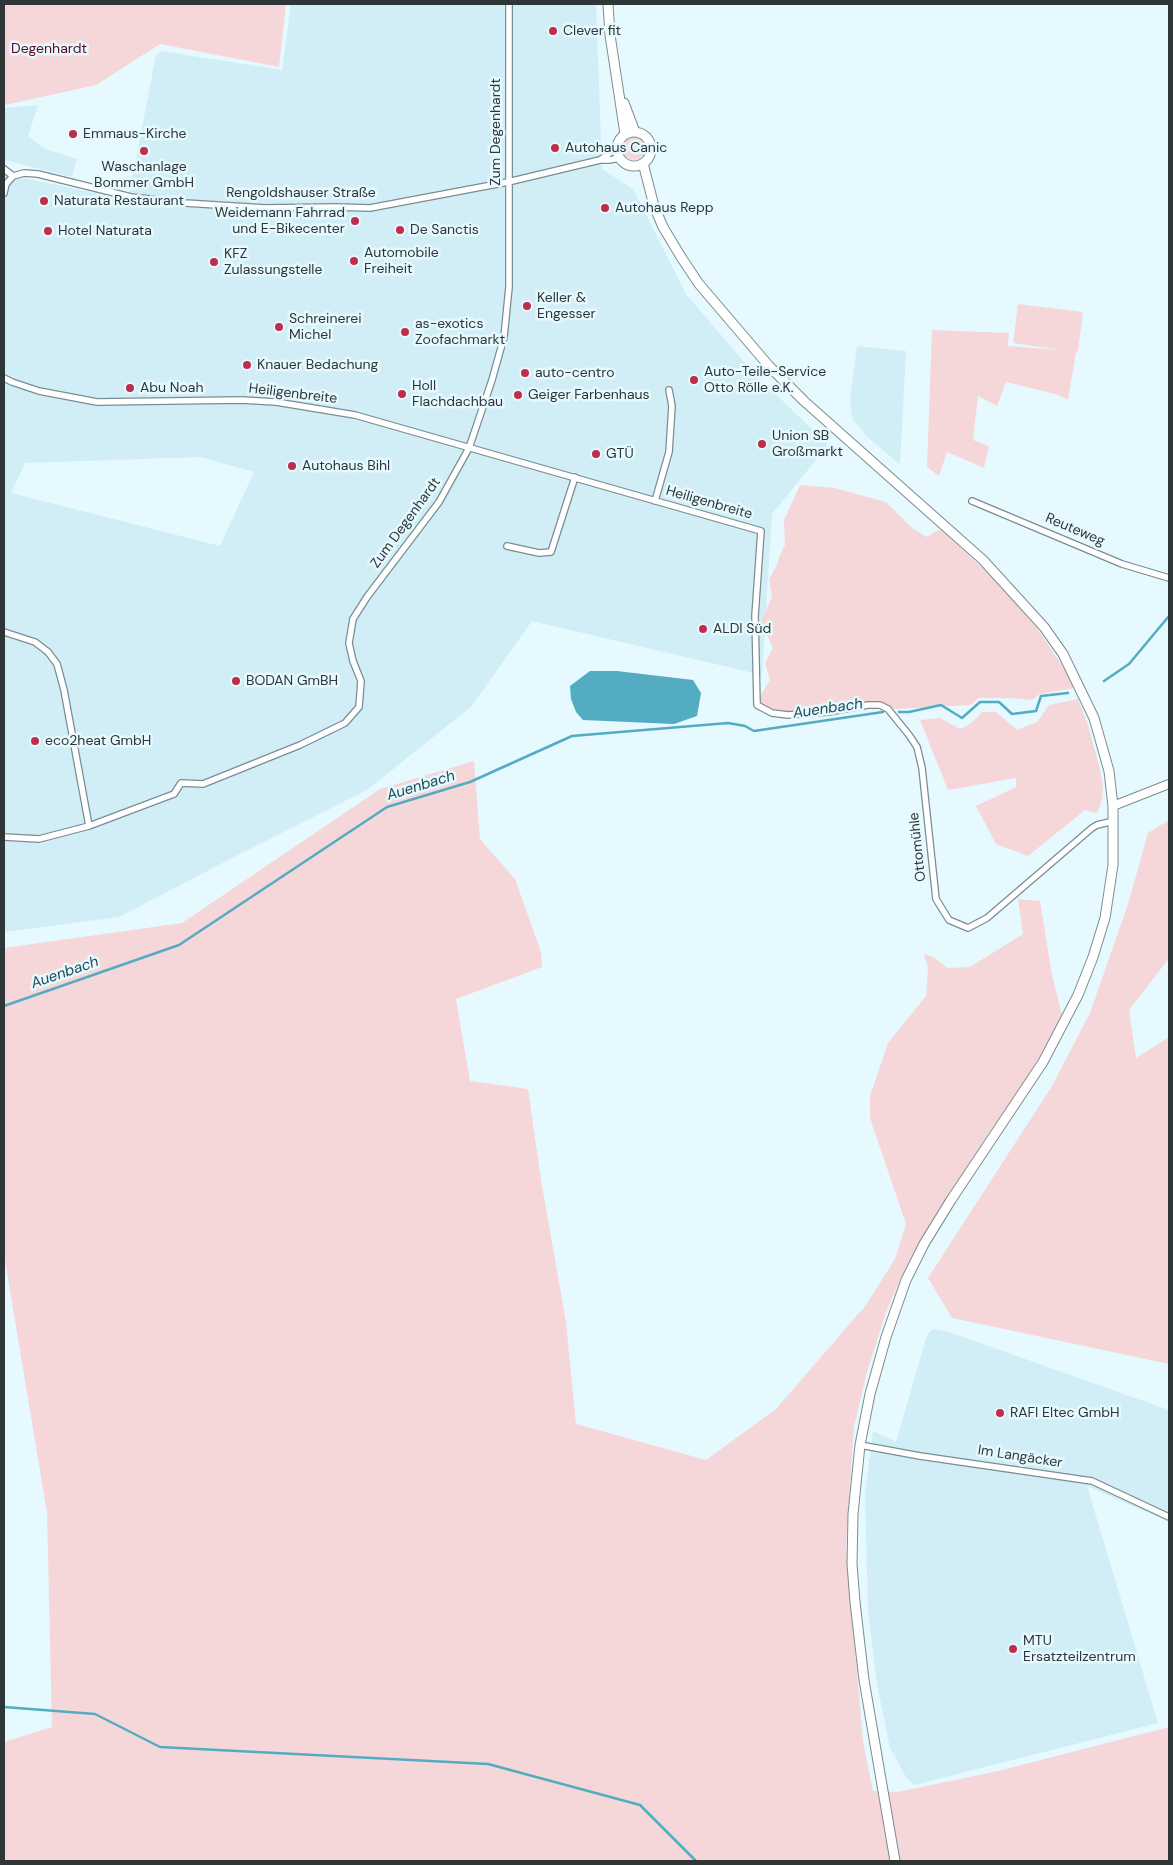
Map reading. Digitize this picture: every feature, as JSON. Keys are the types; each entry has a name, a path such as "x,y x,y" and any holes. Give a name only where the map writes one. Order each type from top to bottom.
{"main road":[{"path":"608,4 610,35 625,134"},
{"path":"618,89 635,132"},
{"path":"635,132 645,136 651,144 650,155 640,164 626,163 620,158 617,148 625,134 635,132"},
{"path":"640,164 663,227 699,284 769,366 804,401 983,560 1044,626 1063,654 1094,718 1109,771 1114,822 1113,865 1105,918 1093,957 1078,995 1043,1062 951,1200 924,1244 906,1280 886,1338 873,1385 860,1446 853,1514 852,1564 855,1602 864,1680 895,1861"}],"street":[{"name":"Zum Degenhardt","path":"90,826 174,794 181,783 203,784 266,759 345,723 359,707 361,681 349,643 352,619 439,502 469,448 504,337 509,287 509,4"},
{"name":"Rengoldshauser Straße","path":"600,160 617,148"},
{"name":"Rengoldshauser Straße","path":"13,176 24,173 38,174 131,197 176,202 275,208 370,208 508,182 600,160 620,158"},
{"path":"4,169 13,176 6,184 4,193"},
{"name":"Heiligenbreite","path":"4,378 39,392 97,402 240,400 276,402 318,408 356,416 761,530 755,616 757,705"},
{"name":"Heiligenbreite","path":"655,501 669,452 672,406 669,390"},
{"path":"507,546 539,553 551,552 575,477"},
{"name":"Reuteweg","path":"972,501 1122,564 1169,578"},
{"path":"4,632 42,646 57,664 64,690 90,826 39,839 4,837"},
{"name":"Ottomühle","path":"757,705 772,713 788,715 828,712 868,705 880,705 888,709 909,734 917,747 922,768 936,899 950,920 968,928 987,918 1092,828 1097,825 1114,822"},
{"path":"1113,806 1169,784"},
{"name":"Im Langäcker","path":"860,1446 1092,1481 1169,1517"}],"shaded area":[{"path":"291,4 596,4 602,169 633,189 686,294 752,371 828,445 772,514 762,675 532,621 471,707 367,790 119,917 4,932 4,174 128,200 156,55 161,51 282,70","holes":["201,457 254,472 220,546 11,493 25,463"]},
{"path":"38,105 28,136 45,149 77,159 72,177 4,160 4,108"},
{"path":"857,346 906,351 900,465 865,435 853,420 850,401"},
{"path":"933,1329 949,1332 1169,1410 1169,1522 1087,1486 1158,1723 914,1785 906,1777 890,1748 877,1684 868,1611 865,1494 873,1431 896,1442 927,1335"}],"green space":[{"name":"Degenhardt","path":"4,4 286,4 279,67 160,44 96,85 5,105"},
{"path":"634,136 643,139 646,148 643,157 634,160 625,157 622,148 625,139"},
{"path":"1018,304 1083,312 1078,351 1076,352 1068,400 1059,395 1006,382 997,406 978,396 973,440 989,446 984,468 947,452 939,476 927,467 932,330 1009,333 1008,346 1061,350 1013,343"},
{"path":"800,485 834,488 886,502 912,528 927,537 940,529 993,578 1037,628 1069,676 1074,688 1040,694 1032,700 979,698 970,705 895,709 880,701 827,710 788,712 774,711 761,703 761,695 770,680 765,663 773,648 761,622 772,596 769,579 785,545 784,520"},
{"path":"1078,699 1088,725 1103,787 1102,800 1097,813 1085,810 1028,856 996,844 976,806 1016,787 1016,778 948,790 920,720 940,718 960,729 970,724 982,712 996,712 1017,730 1037,722 1049,705"},
{"path":"474,761 480,839 515,879 541,952 542,967 456,999 470,1081 528,1089 541,1180 566,1322 576,1424 706,1460 776,1409 866,1305 895,1259 906,1224 870,1118 870,1096 888,1043 926,996 928,968 924,954 934,957 947,968 970,967 1023,934 1018,899 1040,901 1052,975 1063,1019 1017,1093 942,1205 906,1267 886,1312 867,1372 854,1427 846,1545 863,1741 873,1791 897,1792 998,1771 1169,1727 1169,1861 4,1861 4,1742 52,1727 47,1512 4,1254 4,948 182,923 380,789"},
{"path":"1169,820 1169,960 1129,1010 1136,1058 1169,1037 1169,1364 952,1318 928,1278 1052,1086 1090,1013 1128,904 1148,833"}],"water":[{"path":"590,671 617,671 693,680 701,693 697,716 674,724 583,720 576,712 571,699 570,686"}],"waterway":[{"name":"Auenbach","path":"1104,681 1129,664 1169,616"},
{"name":"Auenbach","path":"899,712 909,712 941,705 962,718 980,702 999,702 1012,714 1036,711 1041,696 1068,693"},
{"name":"Auenbach","path":"4,1006 179,945 387,807 470,782 572,736 728,723 745,726 754,731 883,712"},
{"path":"4,1707 95,1714 160,1747 488,1764 640,1805 696,1861"}],"place":[{"name":"Clever fit","path":"553,31"},
{"name":"Emmaus-Kirche","path":"73,134"},
{"name":"Autohaus Canic","path":"555,148"},
{"name":"Waschanlage Bommer GmbH","path":"144,151"},
{"name":"Naturata Restaurant","path":"44,201"},
{"name":"Autohaus Repp","path":"605,208"},
{"name":"Weidemann Fahrrad und E-Bikecenter","path":"355,221"},
{"name":"De Sanctis","path":"400,230"},
{"name":"Hotel Naturata","path":"48,231"},
{"name":"Automobile Freiheit","path":"354,261"},
{"name":"KFZ Zulassungstelle","path":"214,262"},
{"name":"Keller & Engesser","path":"527,306"},
{"name":"Schreinerei Michel","path":"279,327"},
{"name":"as-exotics Zoofachmarkt","path":"405,332"},
{"name":"Knauer Bedachung","path":"247,365"},
{"name":"auto-centro","path":"525,373"},
{"name":"Auto-Teile-Service Otto Rölle e.K.","path":"694,380"},
{"name":"Abu Noah","path":"130,388"},
{"name":"Holl Flachdachbau","path":"402,394"},
{"name":"Geiger Farbenhaus","path":"518,395"},
{"name":"Union SB Großmarkt","path":"762,444"},
{"name":"GTÜ","path":"596,454"},
{"name":"Autohaus Bihl","path":"292,466"},
{"name":"ALDI Süd","path":"703,629"},
{"name":"BODAN GmBH","path":"236,681"},
{"name":"eco2heat GmbH","path":"35,741"},
{"name":"RAFI Eltec GmbH","path":"1000,1413"},
{"name":"MTU Ersatzteilzentrum","path":"1013,1649"}]}
